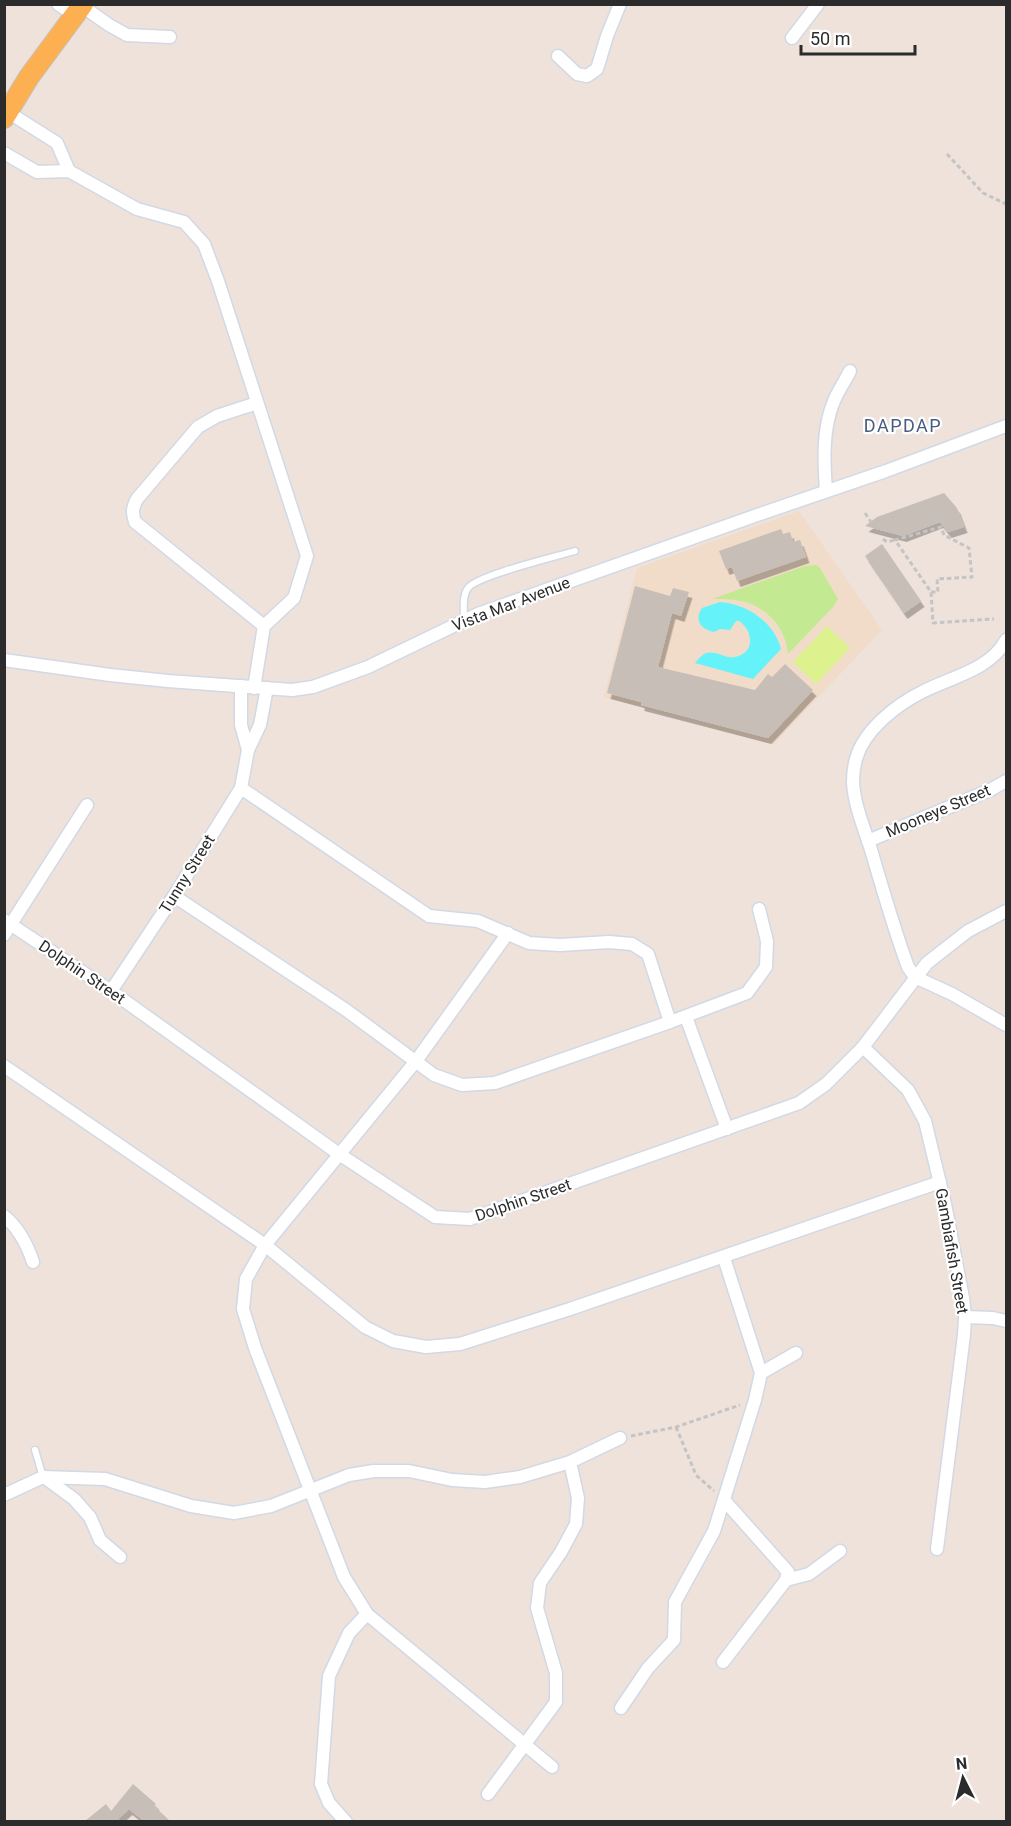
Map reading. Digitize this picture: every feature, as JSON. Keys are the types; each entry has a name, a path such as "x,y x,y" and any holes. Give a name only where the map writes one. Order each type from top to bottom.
{"main road":[{"path":"6,115 75,7"}],"street":[{"path":"558,56 577,74 587,76 597,69 620,4"},
{"path":"792,38 818,4"},
{"path":"75,7 127,34 170,38"},
{"path":"6,115 57,143 69,171"},
{"path":"4,153 37,172 69,171 137,209 184,222 204,244 218,281 306,556 294,598 264,626 135,522 132,515 136,500 198,426 217,416 257,403"},
{"path":"826,491 824,466 827,425 834,401 850,371"},
{"name":"Vista Mar Avenue","path":"4,660 110,675 261,688 303,689 387,659 464,621 1006,426"},
{"name":"Tunny Street","path":"111,991 174,896 241,788 248,750 260,725 264,626"},
{"path":"1006,640 1001,650 981,665 921,692 890,713 867,738 856,758 853,781 868,841 908,966 915,977 952,994 1006,1025"},
{"name":"Tunny Street","path":"241,686 241,726 248,750"},
{"name":"Mooneye Street","path":"868,841 990,790 1006,781"},
{"path":"241,788 429,916 478,921 529,943 632,944 648,954 670,1022"},
{"path":"7,927 87,805"},
{"path":"174,896 346,1010 434,1075 462,1085 495,1083 686,1017 747,993 766,967 767,941 759,909"},
{"name":"Dolphin Street","path":"7,927 111,991 339,1154 435,1217 470,1219 784,1109 806,1098 839,1073 863,1047 927,963 968,931 1006,911"},
{"path":"508,933 416,1061 265,1245 246,1279 243,1309 255,1348 344,1578 367,1614 552,1767"},
{"path":"686,1017 727,1129"},
{"name":"Gambiafish Street","path":"863,1047 908,1090 925,1121 940,1182 965,1317 937,1549"},
{"path":"4,1066 265,1245 365,1327 393,1341 426,1347 460,1344 724,1258 940,1182"},
{"path":"4,1216 11,1221 27,1245 33,1262"},
{"path":"621,1708 634,1686 674,1640 675,1602 714,1531 755,1400 761,1373 724,1258"},
{"path":"965,1317 1006,1321"},
{"path":"761,1373 796,1353"},
{"path":"4,1495 44,1477 105,1479 191,1506 234,1513 271,1506 349,1475 374,1471 409,1471 452,1480 485,1482 520,1477 570,1462 620,1438"},
{"path":"488,1794 556,1702 556,1673 537,1608 540,1583 576,1524 578,1498 570,1462"},
{"path":"44,1477 74,1499 90,1517 100,1540 120,1557"},
{"path":"723,1662 786,1580 789,1572 724,1500"},
{"path":"786,1580 809,1574 840,1551"},
{"path":"345,1821 329,1803 321,1784 329,1676 349,1633 367,1614"}],"lane":[{"path":"464,621 465,594 471,584 495,574 575,551"},
{"path":"35,1450 44,1477"}],"path":[{"path":"947,154 983,193 1006,204"},
{"path":"865,513 871,522"},
{"path":"883,539 887,542 941,526 945,535 969,548 972,576 937,579 938,592 931,592"},
{"path":"895,540 931,592 933,623 994,619"},
{"path":"620,1438 676,1427 755,1400"},
{"path":"676,1427 696,1475 724,1500"}],"shaded area":[{"path":"799,511 882,630 773,745 604,697 637,568"}],"green space":[{"path":"816,565 838,599 788,654 779,627 766,613 741,601 712,599 805,566"},
{"path":"827,626 850,648 816,684 793,662"}],"water":[{"path":"720,602 740,606 758,616 777,639 781,649 753,679 695,663 706,653 728,657 742,655 749,646 747,630 739,621 736,621 730,630 720,629 714,632 705,629 700,623 699,616 702,608"}],"building":[{"path":"944,493 957,508 964,527 948,532 940,522 903,536 865,526 877,517"},
{"path":"781,529 783,534 790,532 793,542 800,540 806,557 737,581 732,567 726,569 719,551"},
{"path":"882,544 921,601 904,613 865,556"},
{"path":"635,586 670,596 673,588 689,592 681,616 672,613 658,667 755,690 768,674 772,677 785,664 813,690 768,738 641,705 641,702 607,693"},
{"path":"133,1784 156,1804 154,1806 170,1821 144,1821 129,1809 118,1819 121,1821 85,1821 106,1804 111,1811"}],"district":[{"name":"DAPDAP","path":"903,425"}]}
